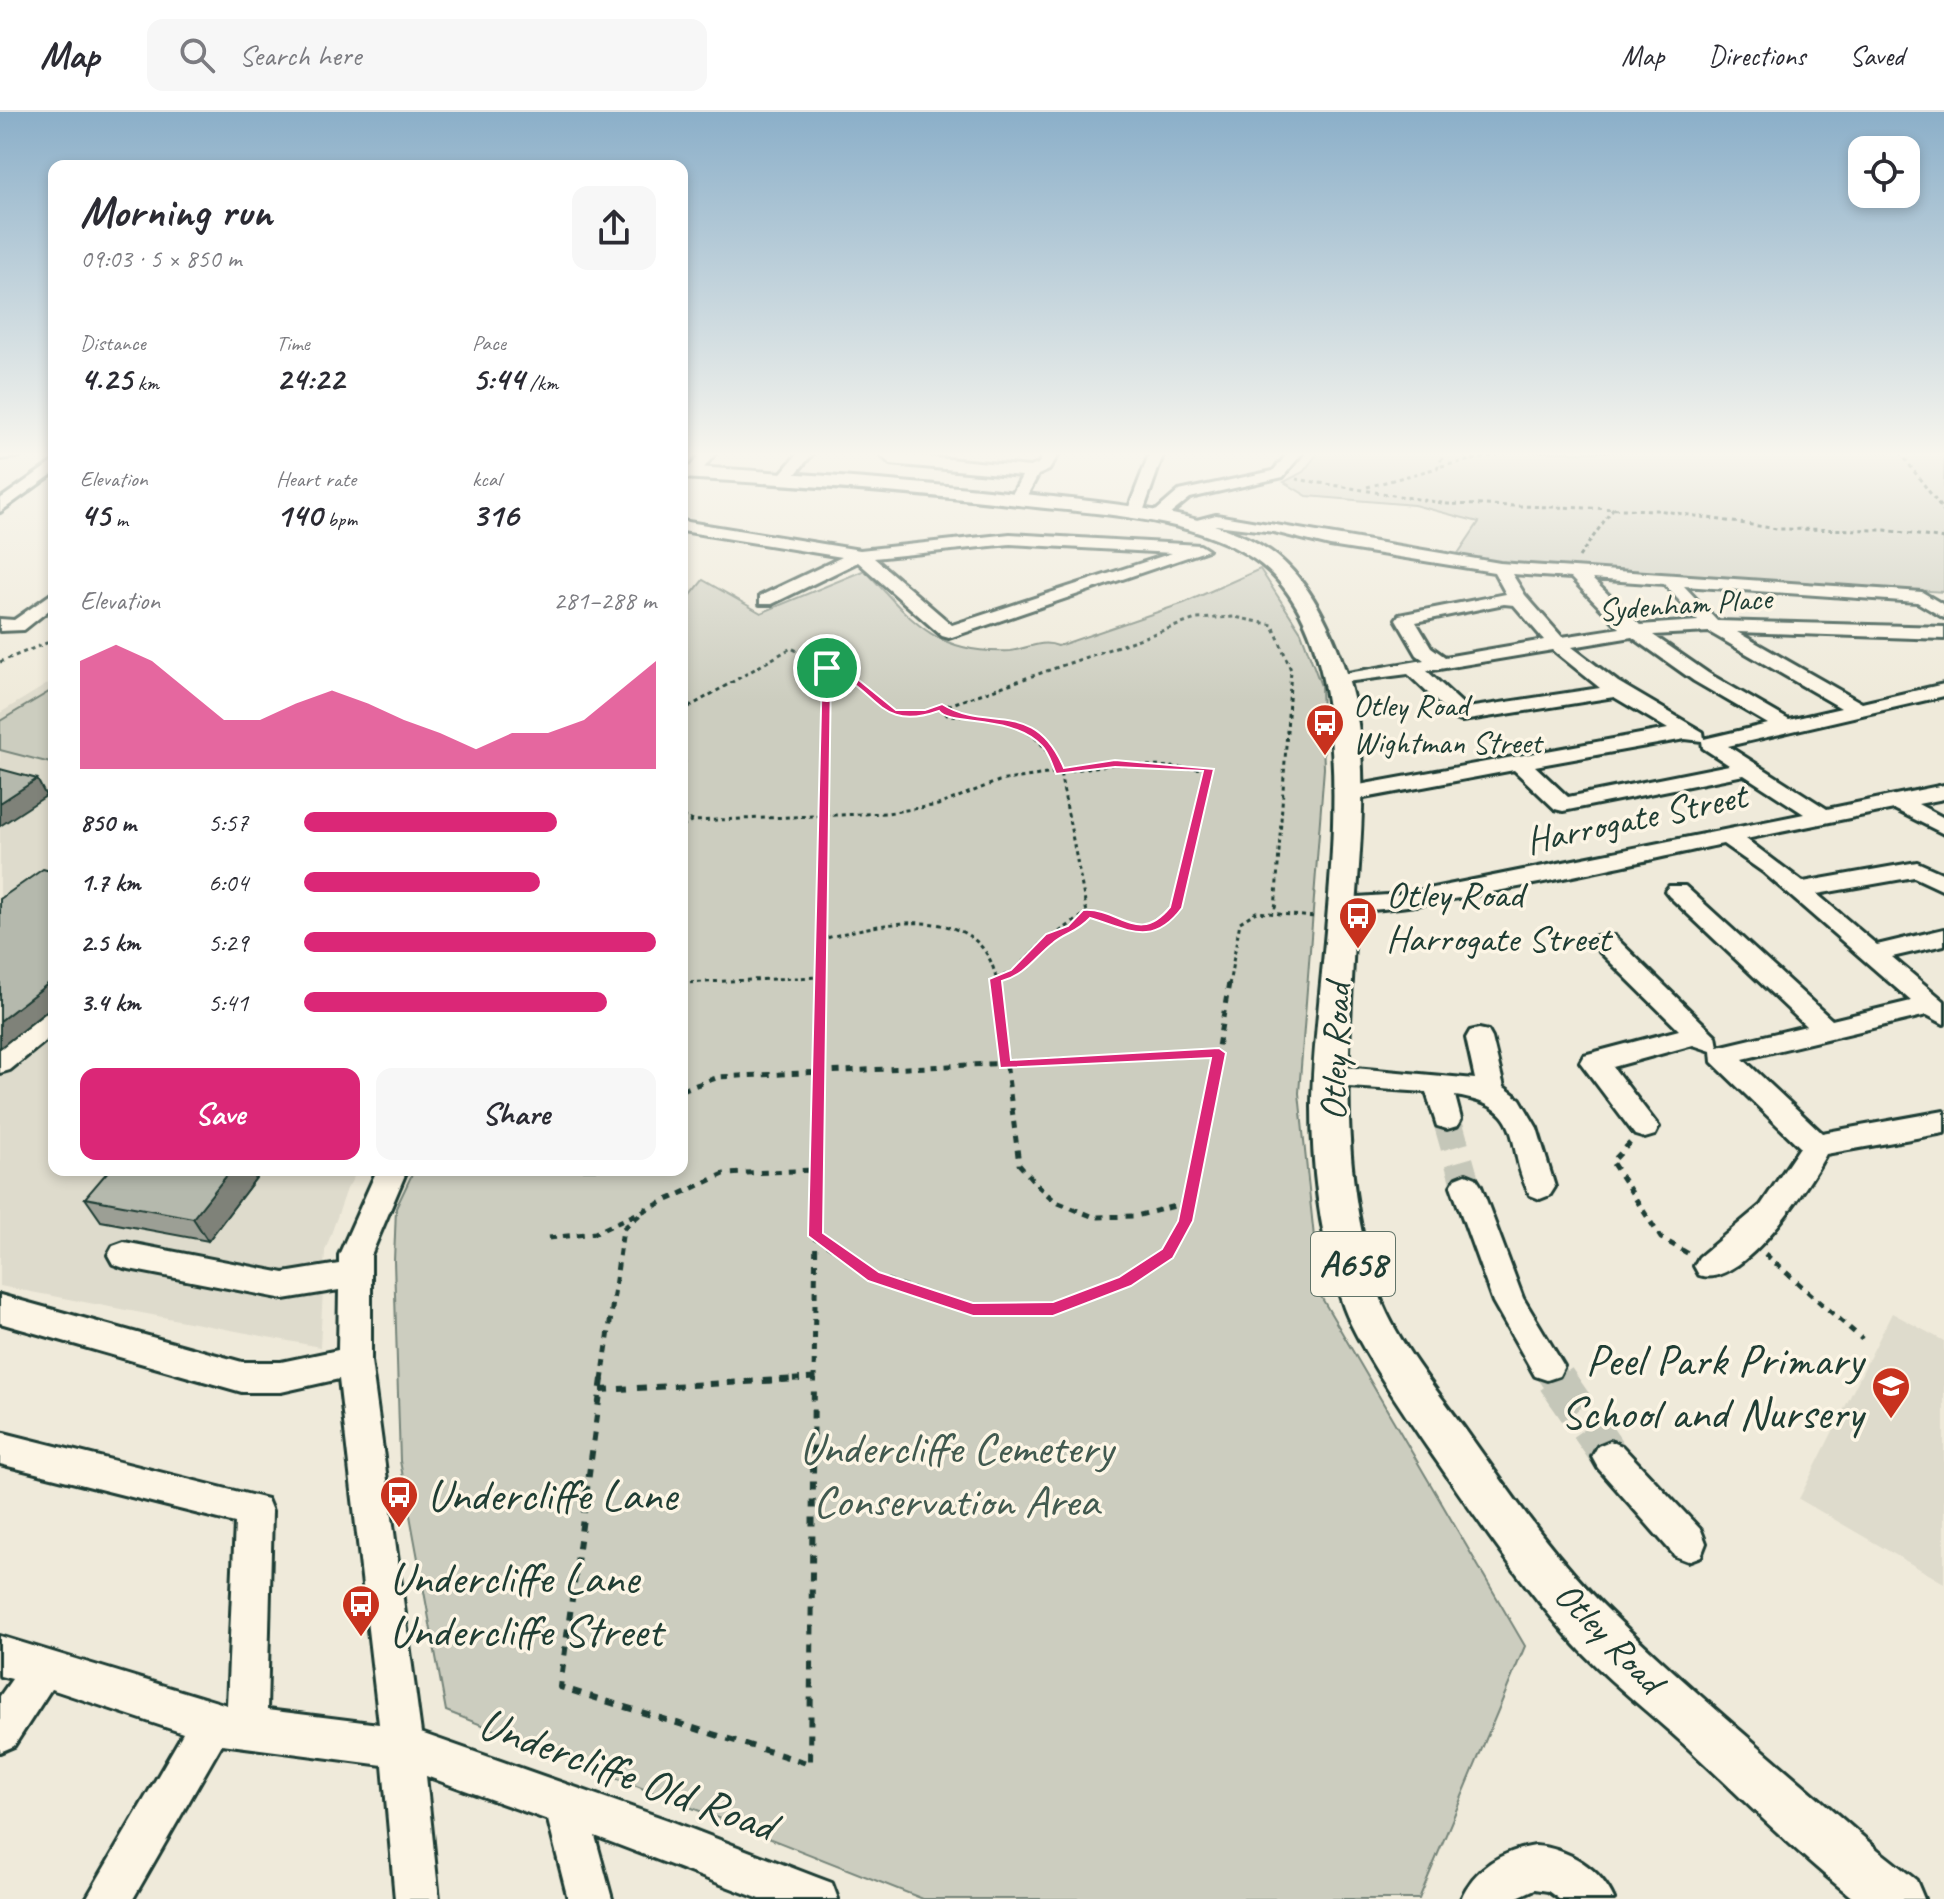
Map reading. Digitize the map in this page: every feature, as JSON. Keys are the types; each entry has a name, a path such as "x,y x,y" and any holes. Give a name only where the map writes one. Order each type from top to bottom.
{"main road":[{"name":"Otley Road","path":"1204,535 1262,555 1285,576 1308,610 1337,680 1345,726 1348,794 1329,1105 1334,1193 1364,1308 1422,1404 1513,1533 1588,1624 1847,1859 1897,1899"}],"street":[{"path":"740,535 860,555 949,632 1165,535"},
{"path":"766,600 860,555 911,547 1066,535"},
{"path":"1308,535 1500,568 1922,597 1944,613"},
{"path":"1500,568 1517,600 1558,646 1616,691 1710,744 1824,817"},
{"path":"1577,574 1601,603 1683,667 1786,726"},
{"path":"1670,581 1712,626 1858,709"},
{"path":"1443,664 1424,651 1405,619 1504,599 1517,600"},
{"path":"0,625 18,626 48,602"},
{"name":"Sydenham Place","path":"1337,680 1415,670 1634,631 1712,626 1944,633"},
{"path":"1415,670 1462,715 1616,691"},
{"path":"1710,744 1944,690"},
{"path":"1348,794 1688,732"},
{"path":"1520,764 1563,804 1749,768"},
{"name":"Harrogate Street","path":"1341,913 1944,792"},
{"path":"1898,802 1944,827"},
{"path":"1727,836 1798,890 1938,1010"},
{"path":"1798,890 1917,869 1944,884"},
{"path":"1677,891 1827,1030"},
{"path":"1872,954 1944,937"},
{"path":"1605,942 1697,1035 1816,1145"},
{"path":"1722,1055 1827,1030 1938,1010"},
{"path":"0,1063 48,1025"},
{"path":"1645,1127 1594,1062 1697,1035"},
{"path":"1479,1038 1491,1090 1514,1112 1529,1142 1540,1187"},
{"path":"1333,1076 1491,1090"},
{"path":"1438,1086 1447,1119"},
{"path":"1816,1145 1944,1122"},
{"path":"1710,1266 1749,1239 1794,1189 1816,1145"},
{"path":"389,1176 355,1255 354,1361 402,1747 417,1899"},
{"path":"1466,1186 1486,1250 1508,1301 1547,1366"},
{"path":"124,1255 284,1286 354,1275"},
{"path":"0,1309 242,1377 281,1377 354,1361"},
{"path":"0,1448 254,1511 229,1725 108,1899"},
{"path":"1610,1457 1688,1543"},
{"name":"Undercliffe Old Road","path":"0,1656 229,1725 402,1747 816,1899"},
{"path":"0,1732 43,1667"},
{"path":"566,1806 590,1899"},
{"path":"1483,1899 1495,1883 1525,1867 1557,1871 1592,1899"}],"path":[{"path":"1577,574 1580,552 1593,535"},
{"path":"1920,535 1944,539"},
{"path":"688,708 791,648 827,668 846,674 893,713 926,713 1196,619 1223,614 1273,625 1291,670 1275,911"},
{"path":"0,662 48,642"},
{"path":"647,1208 623,1229 560,1687 810,1764 817,1075 827,668"},
{"path":"942,707 947,715 1004,720 1030,729 1050,747 1060,772 1087,913"},
{"path":"688,824 938,805 999,781 1115,764 1209,769 1176,908 1164,923 1145,931 1087,913"},
{"path":"688,819 693,821"},
{"path":"815,1236 874,1276 973,1310 1053,1309 1125,1282 1167,1254 1186,1221 1219,1053 1240,922 1256,912 1341,913"},
{"path":"996,979 1016,973 1044,943 1073,929 1087,913"},
{"path":"820,940 899,920 930,922 978,941 994,964 1019,1164 1038,1189 1067,1209 1094,1218 1123,1220 1186,1203 1193,1192"},
{"path":"688,983 819,977"},
{"path":"688,1088 719,1077 817,1075 1219,1053"},
{"path":"1645,1127 1612,1162 1661,1238 1710,1266"},
{"path":"549,1238 595,1233 724,1174 816,1170"},
{"path":"1749,1239 1862,1339"},
{"path":"600,1390 814,1378"}],"shaded area":[{"path":"48,684 48,1176 355,1176 325,1251 320,1347 0,1286 0,713"},
{"name":"Peel Park Primary School and Nursery","path":"1892,1313 1944,1341 1944,1583 1799,1499"}],"green space":[{"path":"1470,535 1944,535 1944,592 1516,564 1457,555"},
{"name":"Undercliffe Cemetery Conservation Area","path":"1260,569 1301,632 1321,686 1324,768 1299,1093 1320,1295 1525,1646 1419,1899 923,1899 446,1711 400,1461 394,1261 396,1208 411,1176 688,1176 688,599 703,580 761,613 865,570 896,604 926,630 962,647 984,651 1010,651 1040,644 1058,646 1184,603"},
{"path":"48,693 48,762 0,750 0,721"}],"building":[{"path":"0,769 37,779 0,803"},
{"path":"43,869 48,870 48,984 0,1021 0,899"},
{"path":"104,1176 226,1176 193,1218 85,1198"}],"tunnel":[{"path":"1447,1119 1466,1186"},
{"path":"1547,1366 1557,1381"},
{"path":"1556,1379 1610,1457"}],"place":[{"name":"Otley Road Wightman Street","path":"1325,757"},
{"name":"Otley Road Harrogate Street","path":"1358,950"},
{"name":"Peel Park Primary School and Nursery","path":"1891,1420"},
{"name":"Undercliffe Lane","path":"399,1529"},
{"name":"Undercliffe Lane Undercliffe Street","path":"361,1638"}],"route":[{"path":"827,668 846,674 893,713 926,713 942,707 947,715 1004,720 1030,729 1050,747 1060,772 1115,764 1209,769 1176,908 1164,923 1145,931 1087,913 1073,929 1051,937 1016,973 996,979 1005,1065 1219,1053 1208,1122 1186,1221 1167,1254 1125,1282 1053,1309 973,1310 874,1276 815,1236 827,668"}]}
